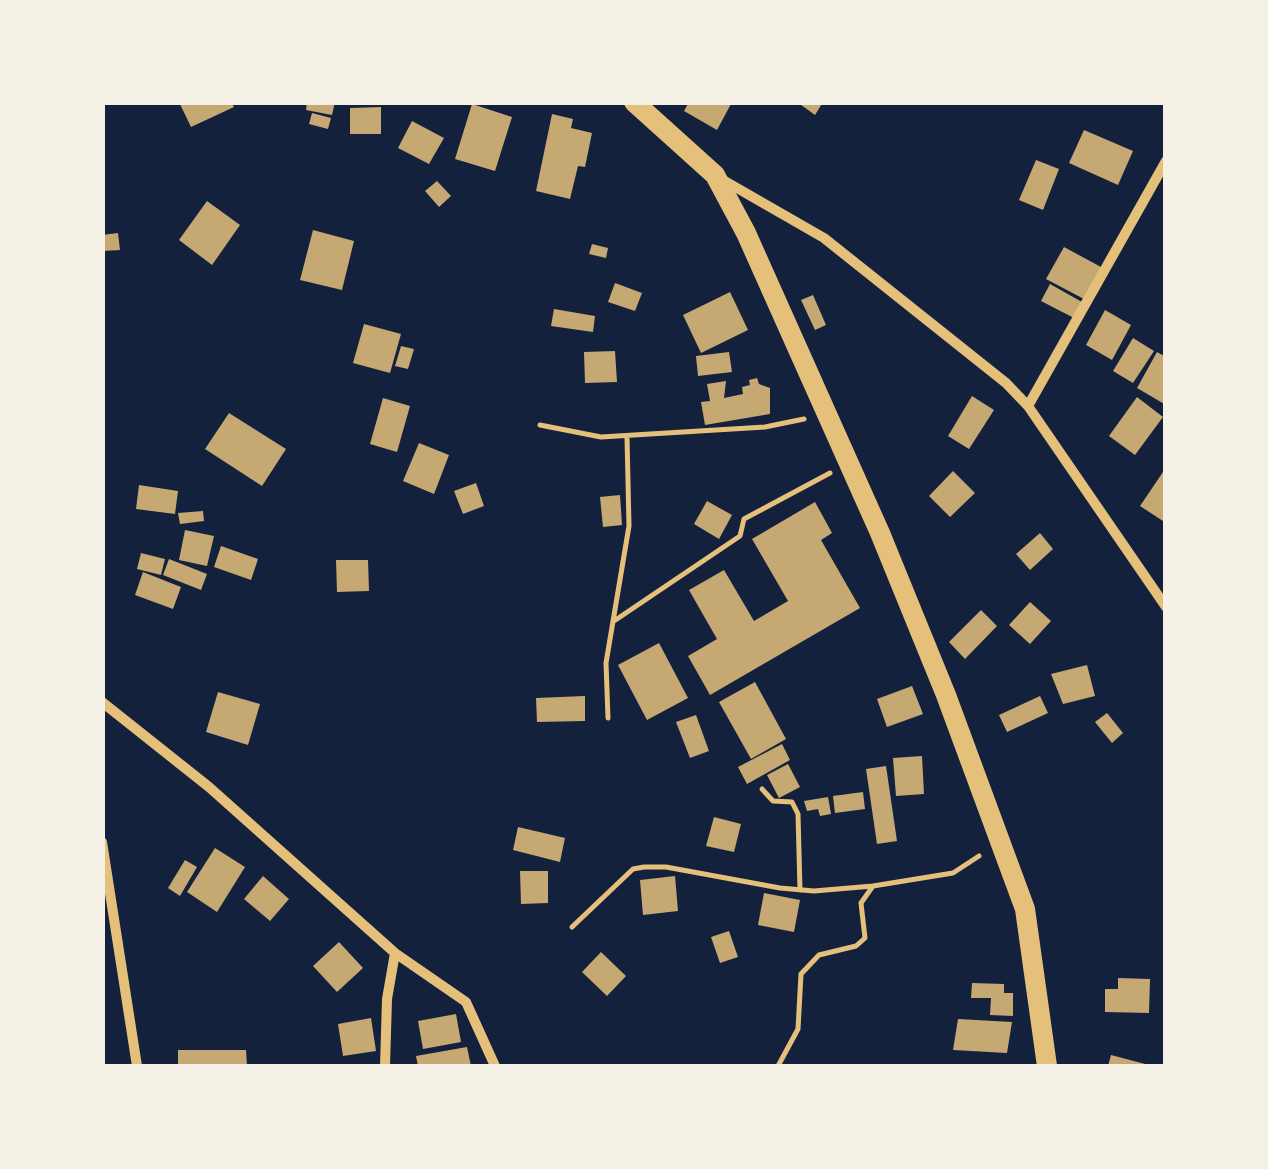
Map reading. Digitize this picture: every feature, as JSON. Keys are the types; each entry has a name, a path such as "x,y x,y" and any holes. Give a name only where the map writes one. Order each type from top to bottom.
{"main road":[{"path":"634,102 716,175 849,463 946,695 1025,909 1047,1066"}],"street":[{"path":"1028,406 1166,162"},
{"path":"716,175 824,238 1006,382 1028,406 1166,606"},
{"path":"102,702 209,787 395,952 466,1002 495,1066"},
{"path":"102,842 137,1066"},
{"path":"385,1066 387,999 395,952"}],"path":[{"path":"540,426 601,438 627,437 765,427 827,414"},
{"path":"608,718 606,664 628,526 627,437"},
{"path":"614,620 740,536 744,518 849,463"},
{"path":"762,789 773,801 792,802 798,814 800,890"},
{"path":"572,927 633,869 666,867 800,890 873,886 953,873 1000,843"},
{"path":"778,1066 798,1030 801,974 819,955 856,946 864,938 861,903 873,886"}],"building":[{"path":"179,102 231,102 234,107 191,127"},
{"path":"307,102 335,102 332,115 306,110"},
{"path":"689,102 732,102 717,130 684,111"},
{"path":"797,102 823,102 815,115"},
{"path":"472,104 512,117 495,171 455,159"},
{"path":"381,107 381,134 350,134 350,108"},
{"path":"312,113 331,118 328,129 309,124"},
{"path":"552,114 573,119 571,128 592,133 585,167 578,166 570,199 536,191"},
{"path":"412,121 444,138 429,164 398,148"},
{"path":"1084,130 1133,151 1118,185 1069,163"},
{"path":"1036,160 1059,169 1043,210 1019,200"},
{"path":"437,181 451,196 439,207 425,191"},
{"path":"207,201 240,225 212,265 179,240"},
{"path":"313,230 354,241 342,290 300,280"},
{"path":"118,233 120,250 102,251 102,235"},
{"path":"592,244 608,248 606,258 589,254"},
{"path":"1064,247 1101,267 1084,299 1046,279"},
{"path":"615,283 642,293 635,311 608,302"},
{"path":"1050,284 1082,302 1074,318 1041,301"},
{"path":"730,292 748,330 701,353 683,315"},
{"path":"813,295 826,325 815,330 801,300"},
{"path":"554,309 595,316 593,332 551,326"},
{"path":"1105,310 1131,325 1112,360 1086,345"},
{"path":"364,324 401,334 390,373 353,363"},
{"path":"1133,338 1154,351 1133,383 1113,371"},
{"path":"401,346 414,349 408,369 395,366"},
{"path":"615,351 617,382 585,383 584,352"},
{"path":"729,352 732,372 698,376 696,356"},
{"path":"1157,352 1166,357 1166,405 1137,388"},
{"path":"757,378 759,384 770,388 770,414 705,425 701,402 710,401 707,384 726,381 724,398 743,394 742,387"},
{"path":"972,396 994,410 969,449 948,436"},
{"path":"1137,397 1163,417 1135,455 1109,436"},
{"path":"383,398 410,406 397,452 370,444"},
{"path":"229,413 286,449 262,486 205,449"},
{"path":"419,443 449,455 434,494 403,481"},
{"path":"953,471 975,493 950,517 929,496"},
{"path":"1166,473 1166,523 1140,506"},
{"path":"476,483 484,506 463,514 454,491"},
{"path":"139,485 178,491 175,514 136,509"},
{"path":"620,495 622,525 603,527 600,497"},
{"path":"707,501 732,515 719,539 694,524"},
{"path":"815,502 832,533 821,540 860,608 710,695 688,656 717,639 689,590 724,570 754,621 788,601 752,539"},
{"path":"203,511 204,521 180,524 178,513"},
{"path":"185,530 214,536 207,566 179,560"},
{"path":"1040,533 1053,549 1030,570 1016,554"},
{"path":"221,546 258,559 251,580 214,567"},
{"path":"141,553 165,559 161,575 137,569"},
{"path":"169,559 207,574 201,590 163,575"},
{"path":"336,560 368,560 369,591 337,592"},
{"path":"143,572 181,587 173,609 135,595"},
{"path":"1030,602 1051,621 1030,644 1009,625"},
{"path":"981,610 997,626 965,659 949,642"},
{"path":"659,643 688,698 647,720 618,665"},
{"path":"1087,665 1095,696 1063,704 1051,674"},
{"path":"755,682 786,739 751,759 719,702"},
{"path":"912,686 923,714 887,727 877,699"},
{"path":"218,692 260,704 248,745 206,732"},
{"path":"585,696 585,721 537,722 536,698"},
{"path":"1040,696 1048,713 1007,732 999,715"},
{"path":"1107,713 1123,733 1112,743 1095,722"},
{"path":"696,715 709,751 690,758 676,722"},
{"path":"782,744 790,760 747,784 738,767"},
{"path":"922,756 924,794 896,796 893,758"},
{"path":"788,764 800,787 779,798 767,775"},
{"path":"886,766 897,841 877,844 866,769"},
{"path":"863,792 865,809 835,813 833,796"},
{"path":"828,797 831,814 820,816 818,809 807,811 804,801"},
{"path":"714,817 741,824 734,852 706,846"},
{"path":"518,827 565,838 560,862 513,850"},
{"path":"215,848 245,867 217,912 187,892"},
{"path":"185,860 197,867 180,896 168,888"},
{"path":"520,871 548,871 548,903 521,904"},
{"path":"263,876 289,899 270,921 244,899"},
{"path":"675,876 678,911 643,915 640,880"},
{"path":"764,893 800,900 794,932 758,925"},
{"path":"729,931 738,957 720,963 711,937"},
{"path":"339,942 363,968 337,992 313,966"},
{"path":"601,952 626,976 607,996 582,972"},
{"path":"1118,978 1150,979 1149,1013 1105,1012 1105,989 1118,989"},
{"path":"972,983 1004,984 1004,993 1013,993 1013,1016 990,1015 991,998 971,998"},
{"path":"456,1014 461,1042 423,1049 418,1021"},
{"path":"371,1018 376,1051 343,1056 338,1024"},
{"path":"958,1019 1012,1022 1007,1053 953,1050"},
{"path":"467,1047 471,1066 418,1066 416,1056"},
{"path":"178,1050 246,1050 247,1066 178,1066"},
{"path":"1111,1055 1149,1065 1149,1066 1108,1066"}]}
